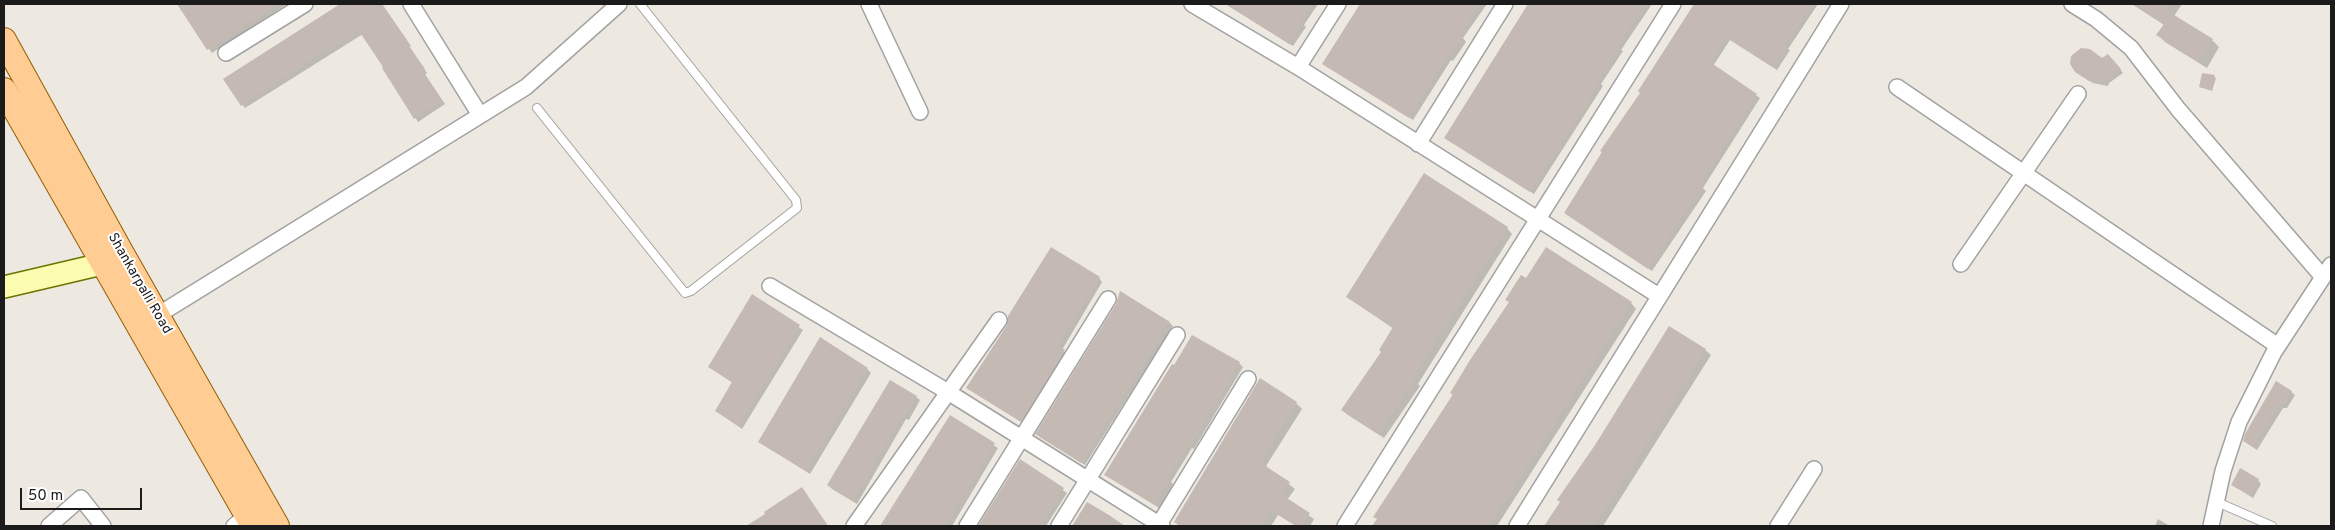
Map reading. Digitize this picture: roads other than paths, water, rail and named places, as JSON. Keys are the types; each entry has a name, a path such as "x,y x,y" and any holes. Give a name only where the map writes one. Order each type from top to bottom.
{"main road":[{"name":"Shankarpalli Road","path":"4,40 277,526"},
{"name":"Shankarpalli Road","path":"4,90 245,522"}],"street":[{"path":"226,53 305,4"},
{"path":"411,4 480,115"},
{"path":"158,315 526,87 619,4"},
{"path":"869,4 920,112"},
{"path":"1192,4 1298,67 1659,296"},
{"path":"1298,67 1338,4"},
{"path":"1418,144 1505,4"},
{"path":"1346,526 1673,4"},
{"path":"1517,526 1840,4"},
{"path":"2072,4 2096,19 2131,48 2178,109 2327,271 2278,346 2239,422 2223,471 2212,526"},
{"path":"1897,87 2278,346"},
{"path":"1961,264 2022,172 2078,94"},
{"path":"4,287 102,264"},
{"path":"770,286 948,392 1160,526 1248,379"},
{"path":"967,526 1108,299"},
{"path":"854,526 999,320"},
{"path":"1059,526 1086,479 1176,335"},
{"path":"1778,526 1814,469"},
{"path":"50,526 81,498 103,526"}],"lane":[{"path":"537,108 685,292 690,291 797,208 796,200 640,4"},
{"path":"2217,502 2272,526"}]}
